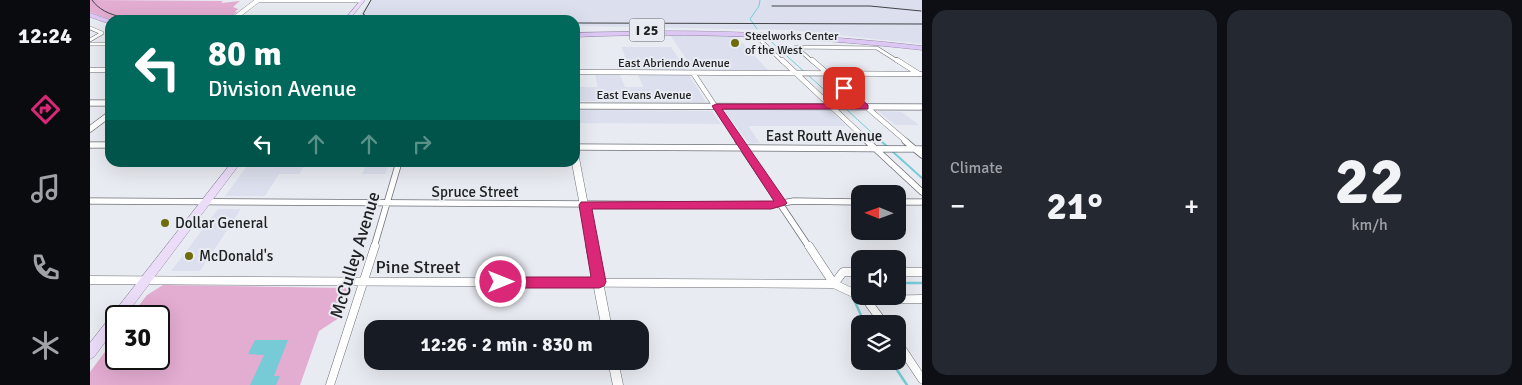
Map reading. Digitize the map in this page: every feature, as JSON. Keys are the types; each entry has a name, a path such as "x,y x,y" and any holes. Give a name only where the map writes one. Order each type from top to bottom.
{"highway":[{"path":"90,15 105,20"},
{"path":"90,21 105,25"},
{"name":"I 25","path":"580,33 620,30 774,32 922,47"},
{"name":"I 25","path":"580,33 769,34 922,47"}],"main road":[{"path":"350,15 362,1"},
{"path":"126,305 232,167"},
{"path":"90,353 105,333"}],"street":[{"path":"239,15 257,1 362,1"},
{"path":"90,28 102,33 90,40"},
{"path":"758,38 922,192"},
{"path":"90,44 105,44"},
{"path":"921,74 878,48 796,47 922,155"},
{"path":"90,70 105,70"},
{"name":"East Abriendo Avenue","path":"580,72 921,74"},
{"path":"693,73 834,284 851,292"},
{"path":"90,103 105,103"},
{"name":"East Evans Avenue","path":"580,106 922,107"},
{"path":"90,129 105,118"},
{"path":"90,145 105,145"},
{"name":"East Routt Avenue","path":"580,147 922,149"},
{"name":"McCulley Avenue","path":"330,385 388,204 398,167"},
{"path":"577,167 605,320"},
{"name":"Spruce Street","path":"90,201 771,206 781,203 851,202"},
{"path":"906,202 922,202"},
{"path":"834,284 843,272 851,272"},
{"path":"906,272 922,272"},
{"name":"Pine Street","path":"90,280 834,284"},
{"path":"906,299 922,300"},
{"path":"869,305 877,315"},
{"path":"906,356 922,379"},
{"path":"615,370 618,385"}],"shaded area":[{"path":"90,0 223,1 221,3 240,1 233,7 238,9 234,15 105,15 105,18 90,12"},
{"path":"371,0 922,0 922,44 789,30 580,26 580,15 360,15"},
{"path":"670,35 736,36 768,70 694,70"},
{"path":"621,47 671,47 686,70 631,70"},
{"path":"595,75 620,75 625,87 643,87 638,75 689,75 706,102 580,101 580,87 598,87"},
{"path":"580,110 712,111 721,124 580,123"},
{"path":"724,110 830,110 846,126 748,126 760,143 749,144"},
{"path":"878,111 902,112 919,125 895,125"},
{"path":"246,167 303,167 299,174 279,174 265,196 225,196"},
{"path":"365,167 388,167 385,174 362,174"},
{"path":"218,209 241,209 200,271 171,271"},
{"path":"163,285 345,288 350,291 342,316 319,331 300,385 90,385 90,372 105,352 105,370 170,370 170,305 139,305 147,295"}],"water":[{"path":"255,340 288,340 274,376 280,376 276,385 250,385 264,355 248,354"}],"waterway":[{"path":"757,29 750,19 759,6 760,0"},
{"path":"766,37 840,104"},
{"path":"846,109 882,142"},
{"path":"881,141 889,148"},
{"path":"892,151 922,178"},
{"path":"906,283 922,283"},
{"path":"856,305 861,315"},
{"path":"897,370 907,385"}],"railway":[{"path":"92,0 104,11 115,15"},
{"path":"365,15 363,14 371,0"},
{"path":"772,6 870,6 921,11"},
{"path":"580,23 922,24"}],"place":[{"name":"Steelworks Center of the West","path":"735,43"},
{"name":"Dollar General","path":"165,223"},
{"name":"McDonald's","path":"189,256"}],"route":[{"path":"501,282 599,282 585,205 771,206 781,203 716,106 865,107 844,88"}]}
